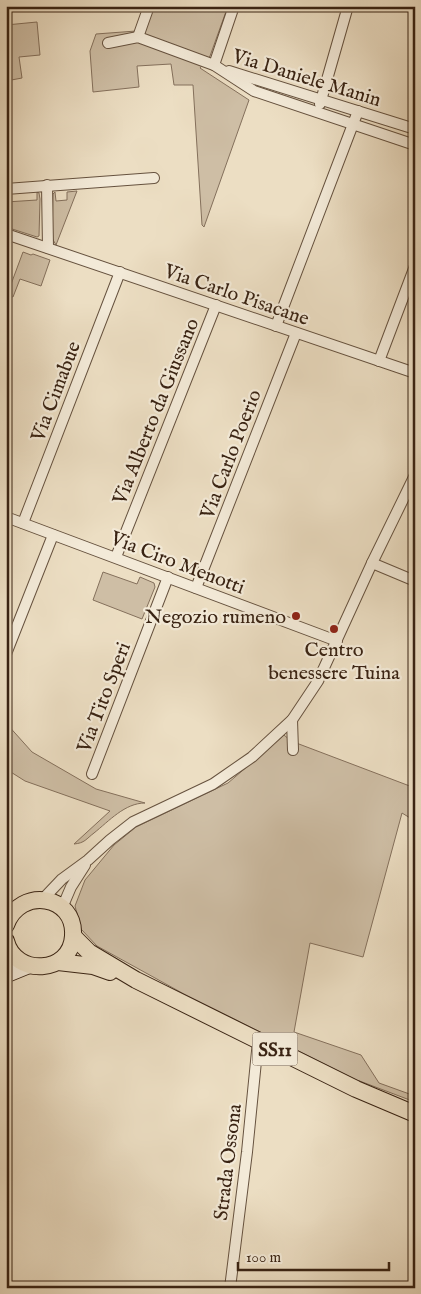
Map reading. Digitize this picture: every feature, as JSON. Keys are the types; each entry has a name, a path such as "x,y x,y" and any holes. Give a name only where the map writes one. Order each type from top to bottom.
{"main road":[{"path":"6,925 11,908 23,903 43,900 53,902 62,908 72,926 73,936 68,951 58,962"},
{"path":"73,936 90,952 136,980"},
{"path":"7,945 19,961 28,966 44,967 58,962 93,966 136,980"},
{"name":"SS11","path":"136,980 356,1089 415,1114"}],"street":[{"path":"108,43 138,37 149,6"},
{"name":"Via Daniele Manin","path":"215,66 234,6"},
{"path":"318,113 348,6"},
{"name":"Via Daniele Manin","path":"138,37 215,66 415,129"},
{"name":"Via Daniele Manin","path":"215,66 254,91 415,145"},
{"path":"276,326 358,111"},
{"path":"6,189 154,178"},
{"path":"47,185 48,248"},
{"name":"Via Carlo Pisacane","path":"6,234 415,373"},
{"path":"379,361 415,266"},
{"name":"Via Cimabue","path":"23,523 120,272"},
{"name":"Via Alberto da Giussano","path":"116,557 216,306"},
{"name":"Via Carlo Poerio","path":"196,588 296,332"},
{"path":"43,900 62,879 133,822 213,784 236,769 272,740 292,720 318,681 415,475"},
{"name":"Via Ciro Menotti","path":"6,516 337,641"},
{"path":"6,654 53,534"},
{"path":"372,563 415,581"},
{"name":"Via Tito Speri","path":"92,774 168,577"},
{"path":"292,720 293,750"},
{"path":"62,908 71,888 88,860"},
{"path":"6,976 28,966"},
{"name":"Strada Ossona","path":"230,1288 247,1152 258,1041"}],"shaded area":[{"path":"144,6 228,6 210,56 200,68 249,100 204,227 202,225 193,85 174,85 171,64 137,66 139,87 93,92 90,51 96,34 136,31"},
{"path":"37,22 40,55 19,57 22,78 6,81 6,25"},
{"path":"77,191 56,245 52,238 53,194 55,192 56,201 67,200 67,192"},
{"path":"37,192 40,199 39,236 6,227 6,202 37,200"},
{"path":"23,252 50,260 41,286 20,279 13,297 7,295"},
{"path":"103,572 137,584 140,577 154,583 155,587 142,619 93,600"},
{"path":"6,723 32,752 96,789 145,803 124,809 81,843 74,844 110,811 25,781 6,769"},
{"path":"284,735 291,741 415,788 415,821 402,813 363,957 310,943 294,1032 361,1055 379,1083 415,1096 415,1102 357,1080 184,994 97,946 81,929 75,906 85,880 114,845 136,827 228,783"}],"place":[{"name":"Negozio rumeno","path":"296,616"},
{"name":"Centro benessere Tuina","path":"334,629"}]}
